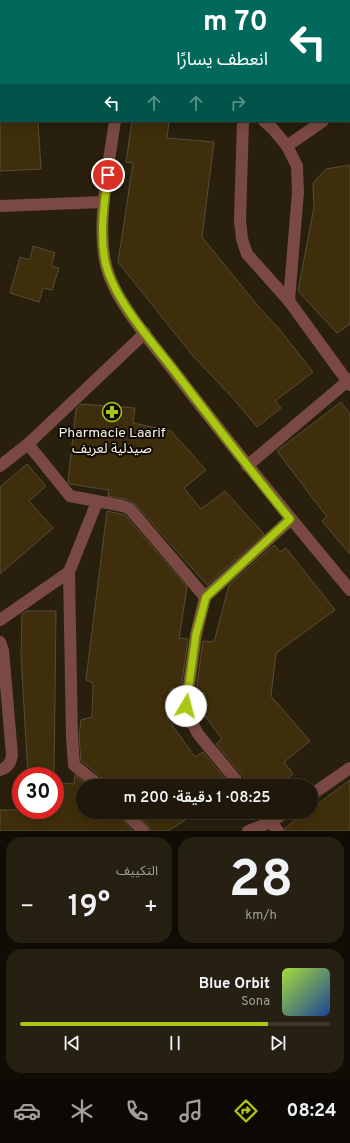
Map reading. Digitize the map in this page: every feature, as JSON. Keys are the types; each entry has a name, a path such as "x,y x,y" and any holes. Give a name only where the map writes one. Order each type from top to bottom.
{"street":[{"path":"115,122 104,202 103,238 106,265 117,293 145,334 247,466 350,590"},
{"path":"243,122 240,220 242,239 247,254 289,301 349,382 247,466"},
{"path":"265,122 287,146 297,166 298,192 289,301"},
{"path":"287,146 322,122"},
{"path":"0,206 104,202"},
{"path":"0,466 28,444 145,334"},
{"path":"28,444 70,496 123,506 130,510 206,597"},
{"path":"91,779 74,765 72,737 69,572 97,502"},
{"path":"235,779 198,734 190,719 186,706 196,634 206,597 290,519"},
{"path":"0,620 69,572"},
{"path":"0,642 3,650 12,754 11,762 5,769 0,770"},
{"path":"318,789 350,768"},
{"path":"132,819 143,831"},
{"path":"248,831 274,826"}],"building":[{"path":"0,122 38,122 41,169 0,171"},
{"path":"132,122 169,122 167,138 214,142 202,237 313,372 275,401 281,408 257,427 232,397 193,356 118,262 133,163 126,162"},
{"path":"350,165 350,324 337,333 298,291 314,207 313,183 326,169"},
{"path":"33,246 55,253 51,266 59,268 52,290 43,288 39,302 10,293 20,257 30,260"},
{"path":"341,402 350,414 350,554 322,521 327,517 277,451"},
{"path":"81,404 135,408 133,423 171,431 206,470 184,488 201,509 225,491 264,534 207,585 135,504 126,499 108,496 109,490 70,484 68,482 76,409"},
{"path":"27,464 46,486 29,501 53,528 0,574 0,487"},
{"path":"107,511 125,515 187,587 179,638 188,639 181,689 171,688 167,718 195,757 203,752 225,779 104,779 81,761 79,736 81,720 92,717 93,683 86,680"},
{"path":"274,545 280,552 286,548 335,610 276,653 271,696 310,741 284,762 293,774 287,779 245,779 216,744 222,739 201,710 205,693 196,692 203,641 214,642 229,585"},
{"path":"27,611 56,611 54,767 27,767 21,656 22,614"},
{"path":"75,775 80,779 76,779 76,819 122,819 133,831 0,831 0,810 12,810 12,819 64,819 64,783 74,784"},
{"path":"350,780 350,831 285,831 285,828 297,819 318,819 318,804"},
{"path":"142,819 187,819 168,831 150,831 148,826"}],"place":[{"name":"Pharmacie Laarif صيدلية لعريف","path":"112,412"}],"route":[{"path":"108,175 104,202 103,238 106,265 117,293 145,334 290,519 206,597 196,634 186,706"}]}
